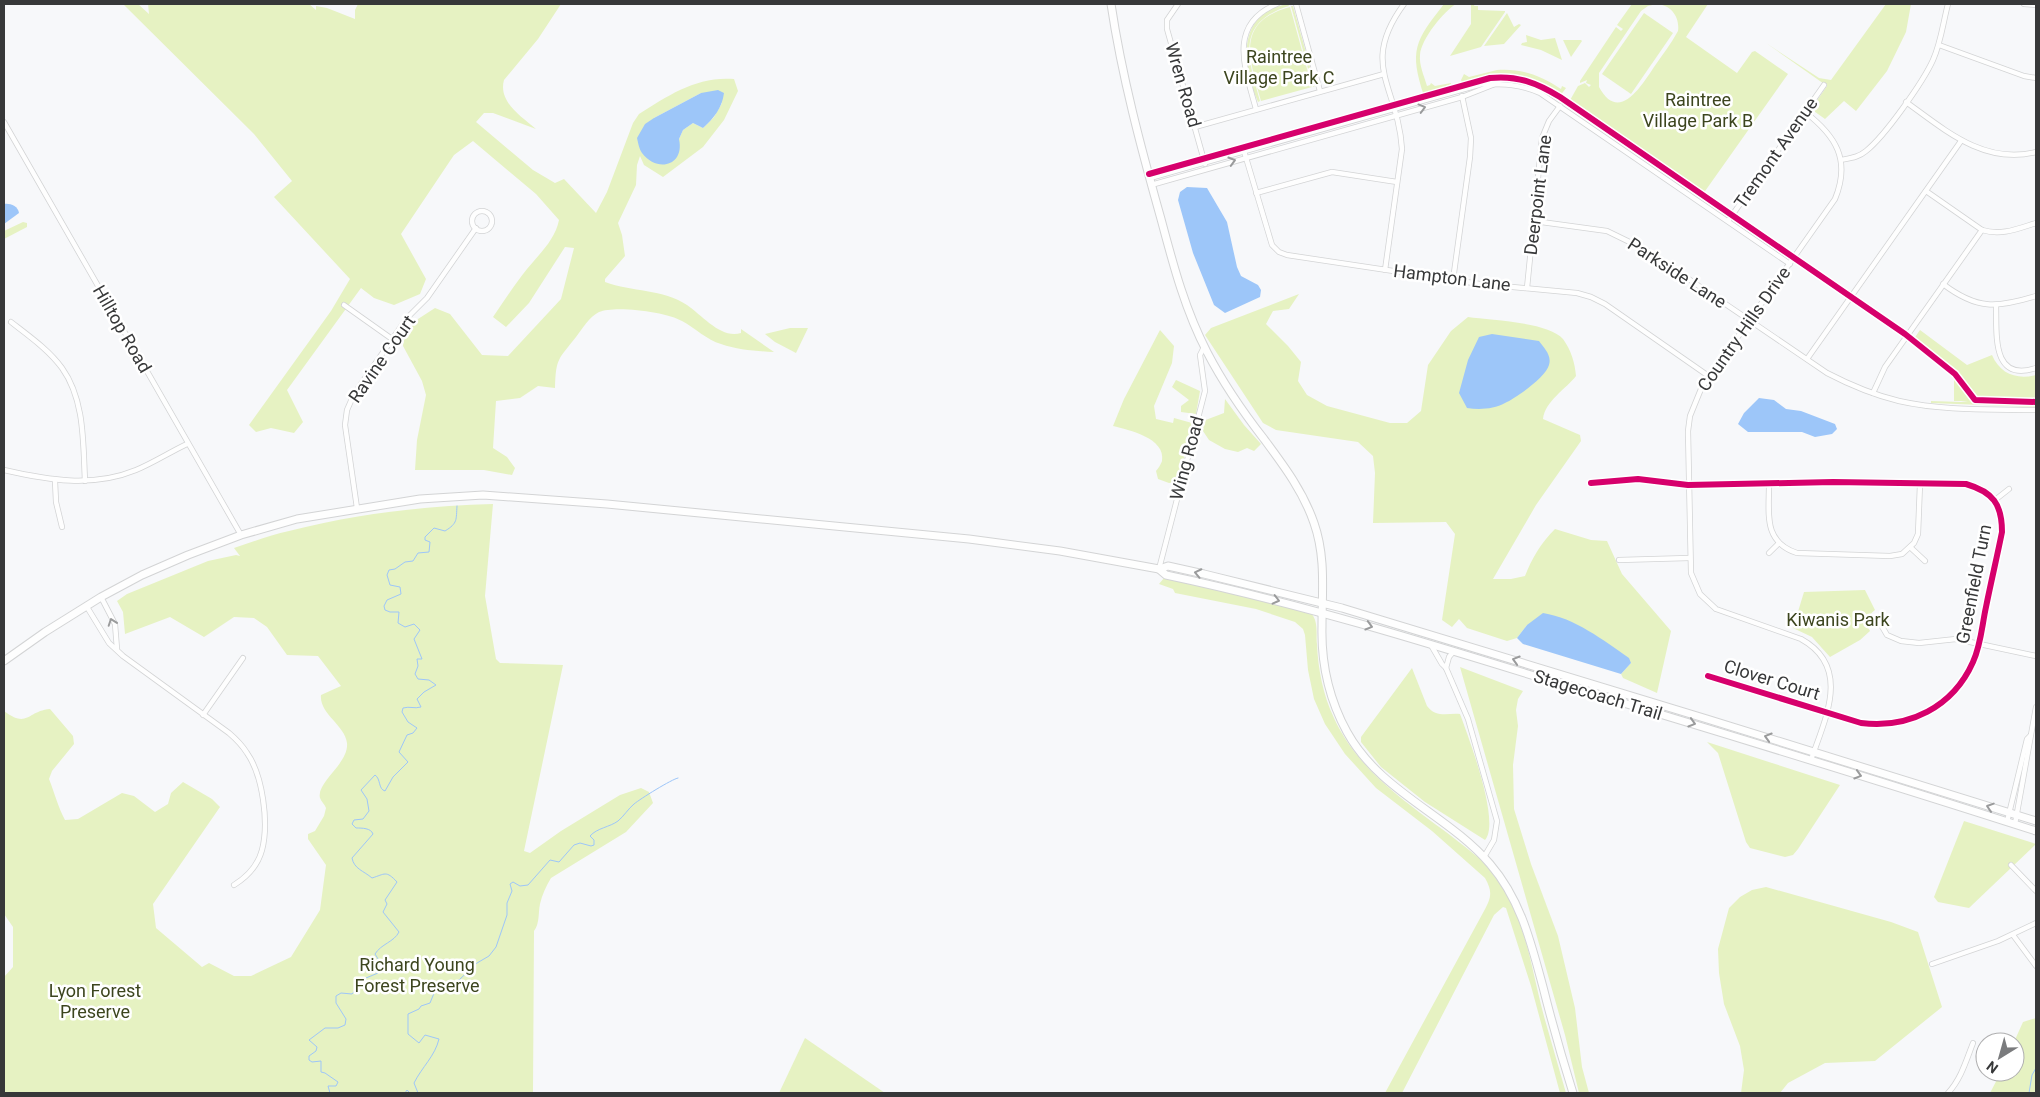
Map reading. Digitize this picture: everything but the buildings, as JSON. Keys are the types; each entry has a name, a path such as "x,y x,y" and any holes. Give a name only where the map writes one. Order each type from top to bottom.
{"main road":[{"path":"1111,4 1125,81 1150,182 1180,284 1196,329 1204,347 1238,404 1288,471 1302,494 1320,542 1324,585 1322,613 1324,664 1333,702 1356,747 1387,782 1484,856 1509,890 1525,923 1573,1093"},
{"name":"Stagecoach Trail","path":"4,661 45,632 101,597 142,575 240,535 297,520 420,498 474,496 547,499 969,539 1060,551 1159,569 1168,566 1323,603 1814,751 2036,821"},
{"name":"Stagecoach Trail","path":"1159,569 1166,575 1230,589 1431,644 2036,831"}],"street":[{"name":"Wren Road","path":"1178,4 1168,20 1167,29 1206,168"},
{"path":"1256,109 1243,60 1243,47 1246,32 1256,18 1266,8 1277,4"},
{"path":"1296,4 1320,91"},
{"path":"1385,270 1402,149 1396,115 1384,74 1382,48 1386,32 1404,4"},
{"path":"1841,160 1856,157 1866,151 1876,142 1906,102 1928,69 1939,44 1948,4"},
{"path":"2024,4 2036,6"},
{"path":"1939,44 2024,76 2036,78"},
{"path":"1194,127 1384,74"},
{"path":"1150,182 1204,162 1482,84 1510,84 1526,87 1560,106 1790,264"},
{"path":"1150,182 1462,97 1496,84"},
{"name":"Tremont Avenue","path":"1728,221 1824,85"},
{"path":"1453,280 1471,138 1460,91"},
{"path":"1906,102 1961,141 1984,150 1999,154 2027,154 2036,152"},
{"name":"Deerpoint Lane","path":"1527,288 1542,138 1548,121 1560,106"},
{"name":"Country Hills Drive","path":"1804,112 1822,126 1838,147 1842,174 1835,199 1695,400 1688,431 1688,485 1689,558 1694,585 1700,594 1721,612 1807,642 1819,653 1827,666 1831,682 1831,697 1811,760"},
{"name":"Hilltop Road","path":"4,122 6,130 240,535"},
{"path":"1807,359 1961,141"},
{"name":"Hampton Lane","path":"1244,151 1272,245 1278,252 1287,255 1453,280 1577,293 1591,297 1605,304 1710,377"},
{"path":"1256,193 1332,172 1397,182"},
{"path":"1926,191 1982,230 1999,234 2036,223"},
{"name":"Ravine Court","path":"481,211 487,212 492,220 490,226 482,230 476,228 473,223 475,214 481,211"},
{"name":"Parkside Lane","path":"1534,221 1607,231 1628,240 1646,250 1807,359 1843,381 1874,393 1898,401 1942,407 2036,410"},
{"name":"Ravine Court","path":"358,508 345,432 345,418 354,394 407,318 427,298 476,228"},
{"path":"1874,393 1884,367 1982,230"},
{"path":"1944,284 1965,298 1981,304 2014,303 2036,296"},
{"path":"344,305 392,339"},
{"path":"1996,305 1998,350 2004,362 2014,370 2021,371 2036,368"},
{"path":"10,322 49,353 62,368 70,382 77,398 80,417 85,481"},
{"name":"Wing Road","path":"1159,569 1204,391 1200,355 1204,347"},
{"path":"4,470 56,481 101,480 134,471 187,444"},
{"name":"Greenfield Turn","path":"1591,483 1638,479 1688,485 1833,482 1966,484 1986,492 1994,500 2002,519 2002,532 1979,644 1966,675 1958,687 1945,700 1924,715 1898,723 1874,725 1826,713"},
{"path":"56,481 56,502 62,527"},
{"path":"1769,484 1770,527 1779,544 1786,549 1797,553 1890,556 1902,554 1910,548 1916,539 1919,529 1920,484"},
{"path":"1994,500 2009,489"},
{"path":"1769,553 1779,544"},
{"path":"1910,548 1924,561"},
{"path":"1619,560 1689,558"},
{"path":"101,597 115,624 117,649"},
{"path":"87,607 109,643 132,664 241,744 252,762 260,782 264,820 262,850 258,860 245,879 234,884"},
{"path":"1880,623 1887,634 1901,641 1913,643 1956,639 2036,656"},
{"path":"1431,644 1446,668 1476,741 1497,821 1494,840 1484,856"},
{"path":"1446,668 1449,656 1454,651"},
{"path":"203,715 243,658"},
{"name":"Clover Court","path":"1708,676 1826,713"},
{"path":"2016,824 2036,707"},
{"path":"2007,822 2027,739 2030,736"},
{"path":"2011,864 2036,891"},
{"path":"1932,964 2013,934 2036,923"},
{"path":"2013,934 2036,966"},
{"path":"1948,1093 1956,1085 1962,1074 1973,1043"}],"green space":[{"path":"123,4 138,4 149,14 148,4 309,4 316,10 316,6 327,8 355,19 355,10 358,4 561,4 538,39 504,80 504,95 508,102 518,114 536,129 493,113 484,113 476,122 533,170 555,183 564,179 596,213 607,192 633,123 639,114 684,88 708,81 734,79 738,91 724,120 703,147 663,177 644,165 640,156 637,165 636,185 618,223 625,256 605,279 605,282 626,288 658,293 678,300 719,330 734,334 741,333 741,329 774,352 754,351 727,346 711,340 682,321 653,312 617,309 599,312 589,320 559,360 555,388 538,386 520,398 496,401 493,448 507,457 515,468 512,475 484,470 415,470 417,440 426,395 422,381 403,346 404,335 418,319 435,308 450,314 482,355 508,356 561,299 574,248 565,247 529,303 506,327 493,317 551,240 559,220 536,194 473,141 454,155 401,234 426,279 420,294 394,305 374,298 361,288 287,390 303,422 294,433 271,428 256,432 249,425 331,311 350,279 274,197 292,181 254,134","holes":["701,93 722,103 714,117 703,128 693,123 683,130 679,139 654,118"]},
{"path":"1288,4 1289,6 1272,13 1260,22 1253,32 1250,44 1250,57 1260,101 1258,102 1249,72 1247,57 1251,29 1259,18 1271,9"},
{"path":"1444,4 1456,4 1440,19 1424,41 1420,59 1427,86 1431,83 1435,86 1451,84 1446,86 1449,88 1424,96 1419,80 1416,56 1421,37"},
{"path":"1471,4 1478,6 1478,10 1505,12 1481,47 1450,56 1471,24"},
{"name":"Raintree Village Park B","path":"1632,4 1657,4 1708,4 1686,37 1737,73 1752,52 1755,51 1788,74 1703,194 1569,102 1578,86 1585,83 1589,87 1591,85 1586,83 1587,80 1580,83 1580,81 1616,27 1621,31 1623,29 1617,25","holes":["1662,5 1674,13 1678,21 1678,31 1637,91 1630,98 1622,102 1614,102 1607,98 1599,87 1599,73 1641,11 1648,6"]},
{"path":"1886,4 1911,4 1906,32 1887,71 1856,111 1844,101 1825,119 1811,109 1827,86 1766,43 1819,78 1831,80"},
{"path":"1291,6 1293,6 1314,81 1315,86 1313,87"},
{"name":"Raintree Village Park C","path":"1290,7 1312,87 1261,101 1251,57 1250,44 1253,33 1260,22 1272,14"},
{"path":"1507,13 1514,27 1519,24 1521,25 1504,44 1484,46"},
{"path":"1644,13 1673,33 1631,94 1602,74"},
{"path":"1526,35 1541,40 1555,38 1562,60 1541,50 1521,45 1527,42"},
{"path":"1563,40 1581,40 1582,41 1571,57"},
{"path":"1497,70 1523,72 1546,80 1561,89 1562,86 1566,88 1560,96 1535,83 1513,77 1490,78 1463,84 1461,80 1464,74 1469,77"},
{"path":"1568,105 1570,105 1726,213 1720,211"},
{"path":"23,222 27,223 27,227 4,239 4,231"},
{"path":"1299,294 1289,309 1273,311 1266,324 1301,362 1298,381 1307,395 1327,406 1390,423 1407,423 1421,411 1428,365 1451,331 1468,317 1533,325 1556,333 1563,339 1572,357 1576,376 1552,401 1543,419 1580,435 1581,441 1536,505 1493,579 1511,579 1525,576 1537,551 1555,529 1591,540 1607,541 1622,574 1671,631 1657,693 1623,678 1621,674 1631,663 1527,625 1517,638 1507,641 1467,628 1459,619 1452,627 1442,620 1455,534 1446,522 1373,523 1375,473 1373,456 1358,442 1276,430 1263,423 1205,335 1211,328"},
{"path":"790,328 808,328 796,353 775,342 765,334"},
{"path":"1160,330 1174,346 1172,363 1154,406 1156,419 1173,423 1174,418 1192,423 1181,472 1177,482 1169,483 1158,479 1156,471 1162,461 1162,453 1158,446 1145,436 1113,426 1124,399"},
{"path":"1920,330 1967,365 1992,355 1995,362 2010,374 2022,377 2036,375 2036,401 1974,401 2036,403 2036,407 1931,403 1931,401 1961,402 1968,401 1954,401 1954,374 1911,343"},
{"path":"1176,380 1200,391 1196,414 1181,412 1181,406 1189,400 1172,387"},
{"path":"1225,399 1261,444 1254,451 1247,448 1238,452 1225,449 1209,440 1203,431 1203,421 1224,413"},
{"name":"Richard Young Forest Preserve","path":"493,504 485,596 496,659 500,663 563,665 524,851 530,853 561,831 620,795 641,788 649,792 653,803 626,832 551,878 544,891 534,931 533,1093 4,1093 4,977 13,967 13,927 4,914 4,711 18,719 23,719 42,710 50,709 73,736 74,744 52,771 49,779 65,820 78,819 122,793 134,796 155,812 168,804 171,793 183,782 212,799 220,807 153,904 156,928 202,967 209,963 234,976 251,976 291,957 320,910 326,865 308,839 308,834 315,831 324,816 326,808 320,798 320,792 343,758 347,743 342,731 324,708 321,702 321,695 341,686 318,656 287,655 267,627 254,618 234,617 204,637 170,617 125,634 123,612 117,601 127,594 208,561 236,555 240,556 234,548 282,533 339,520 390,512"},
{"path":"1164,578 1295,607 1305,610 1312,615 1316,626 1319,663 1324,691 1334,718 1347,741 1379,779 1480,859 1496,877 1508,896 1524,935 1545,1020 1566,1093 1560,1093 1531,986 1506,908 1503,907 1494,915 1402,1093 1385,1093 1490,899 1488,883 1485,878 1432,831 1376,788 1345,754 1325,724 1314,699 1303,629 1295,622 1256,609 1175,593 1173,589 1159,584"},
{"name":"Kiwanis Park","path":"1865,590 1875,610 1868,620 1870,631 1860,640 1830,657 1812,637 1793,628 1804,592"},
{"path":"1460,667 1523,691 1518,699 1516,710 1518,726 1513,765 1514,809 1531,864 1558,936 1575,1008 1582,1067 1589,1093 1579,1093 1565,1035"},
{"path":"1412,668 1430,710 1438,714 1460,714 1482,778 1486,798 1489,830 1485,840 1425,802 1381,767 1361,742 1361,737"},
{"path":"1707,742 1840,785 1793,855 1785,857 1750,848 1746,842 1718,753"},
{"path":"1964,821 2036,844 1969,908 1938,902 1934,897"},
{"path":"1766,887 1891,922 1918,932 1942,1007 1875,1061 1825,1063 1788,1083 1780,1093 1741,1093 1744,1070 1740,1046 1724,1004 1719,973 1718,949 1729,908 1740,897 1752,890"},
{"path":"2036,1018 2036,1093 1990,1093 1996,1082 2025,1082 2025,1032 2018,1032 2023,1022"},
{"path":"805,1038 885,1093 779,1093"}],"water":[{"path":"718,90 724,93 717,112 703,128 693,123 683,130 679,139 680,148 678,155 674,161 668,164 655,163 642,153 637,138 645,124 701,93"},
{"path":"1187,187 1207,188 1227,222 1237,267 1241,276 1258,285 1261,290 1260,297 1225,313 1214,305 1193,253 1178,200 1180,192"},
{"path":"4,204 17,208 19,213 4,224"},
{"path":"1492,334 1539,341 1548,355 1549,365 1537,381 1501,405 1482,409 1467,408 1459,393 1468,360 1479,337"},
{"path":"1759,398 1774,400 1786,409 1801,411 1835,424 1837,429 1832,434 1815,437 1802,432 1748,432 1738,424 1744,413"},
{"path":"1543,613 1566,620 1588,631 1629,658 1631,663 1621,674 1523,644 1517,638 1527,625"}],"waterway":[{"path":"330,1093 328,1086 336,1086 338,1082 321,1072 321,1061 312,1062 309,1060 309,1056 316,1051 317,1047 309,1040 325,1028 338,1028 345,1025 346,1019 336,1003 336,996 341,993 352,994 366,978 378,973 380,962 375,954 399,932 383,912 387,904 385,900 397,882 388,874 372,878 355,865 352,858 373,834 368,829 356,828 352,824 354,820 363,819 369,811 367,799 361,790 375,775 381,788 385,791 393,777 408,762 399,752 407,735 413,733 417,728 408,722 402,712 403,708 421,707 417,699 436,685 429,680 418,679 415,674 418,666 417,659 422,659 414,639 420,630 414,624 405,627 398,623 399,612 385,610 384,606 387,600 401,594 400,587 390,585 387,575 389,570 395,569 405,562 413,561 418,553 429,552 430,542 425,540 425,537 434,528 445,531 452,526 456,518 457,506"},
{"path":"418,1093 414,1083 435,1051 439,1039 425,1035 419,1043 408,1034 408,1014 430,1003 437,986 459,980 477,963 489,956 496,947 507,915 507,903 512,891 510,884 513,882 520,886 528,885 550,860 559,862 574,845 580,843 594,845 594,840 590,836 593,833 618,821 637,801 678,778"},
{"path":"2029,1093 2032,1075 2036,1068"},
{"path":"405,1093 407,1090 410,1093"}],"cycle path":[{"path":"1149,174 1490,78 1500,77 1526,81 1560,97 1905,334 1955,374 1975,400 2036,402"},
{"path":"1591,483 1638,479 1688,485 1833,482 1966,484 1989,495 1998,507 2002,522 2002,532 1978,649 1964,678 1954,691 1928,712 1896,722 1879,724 1861,723 1708,676"}],"park label":[{"name":"Lyon Forest Preserve","path":"95,1001"}]}
